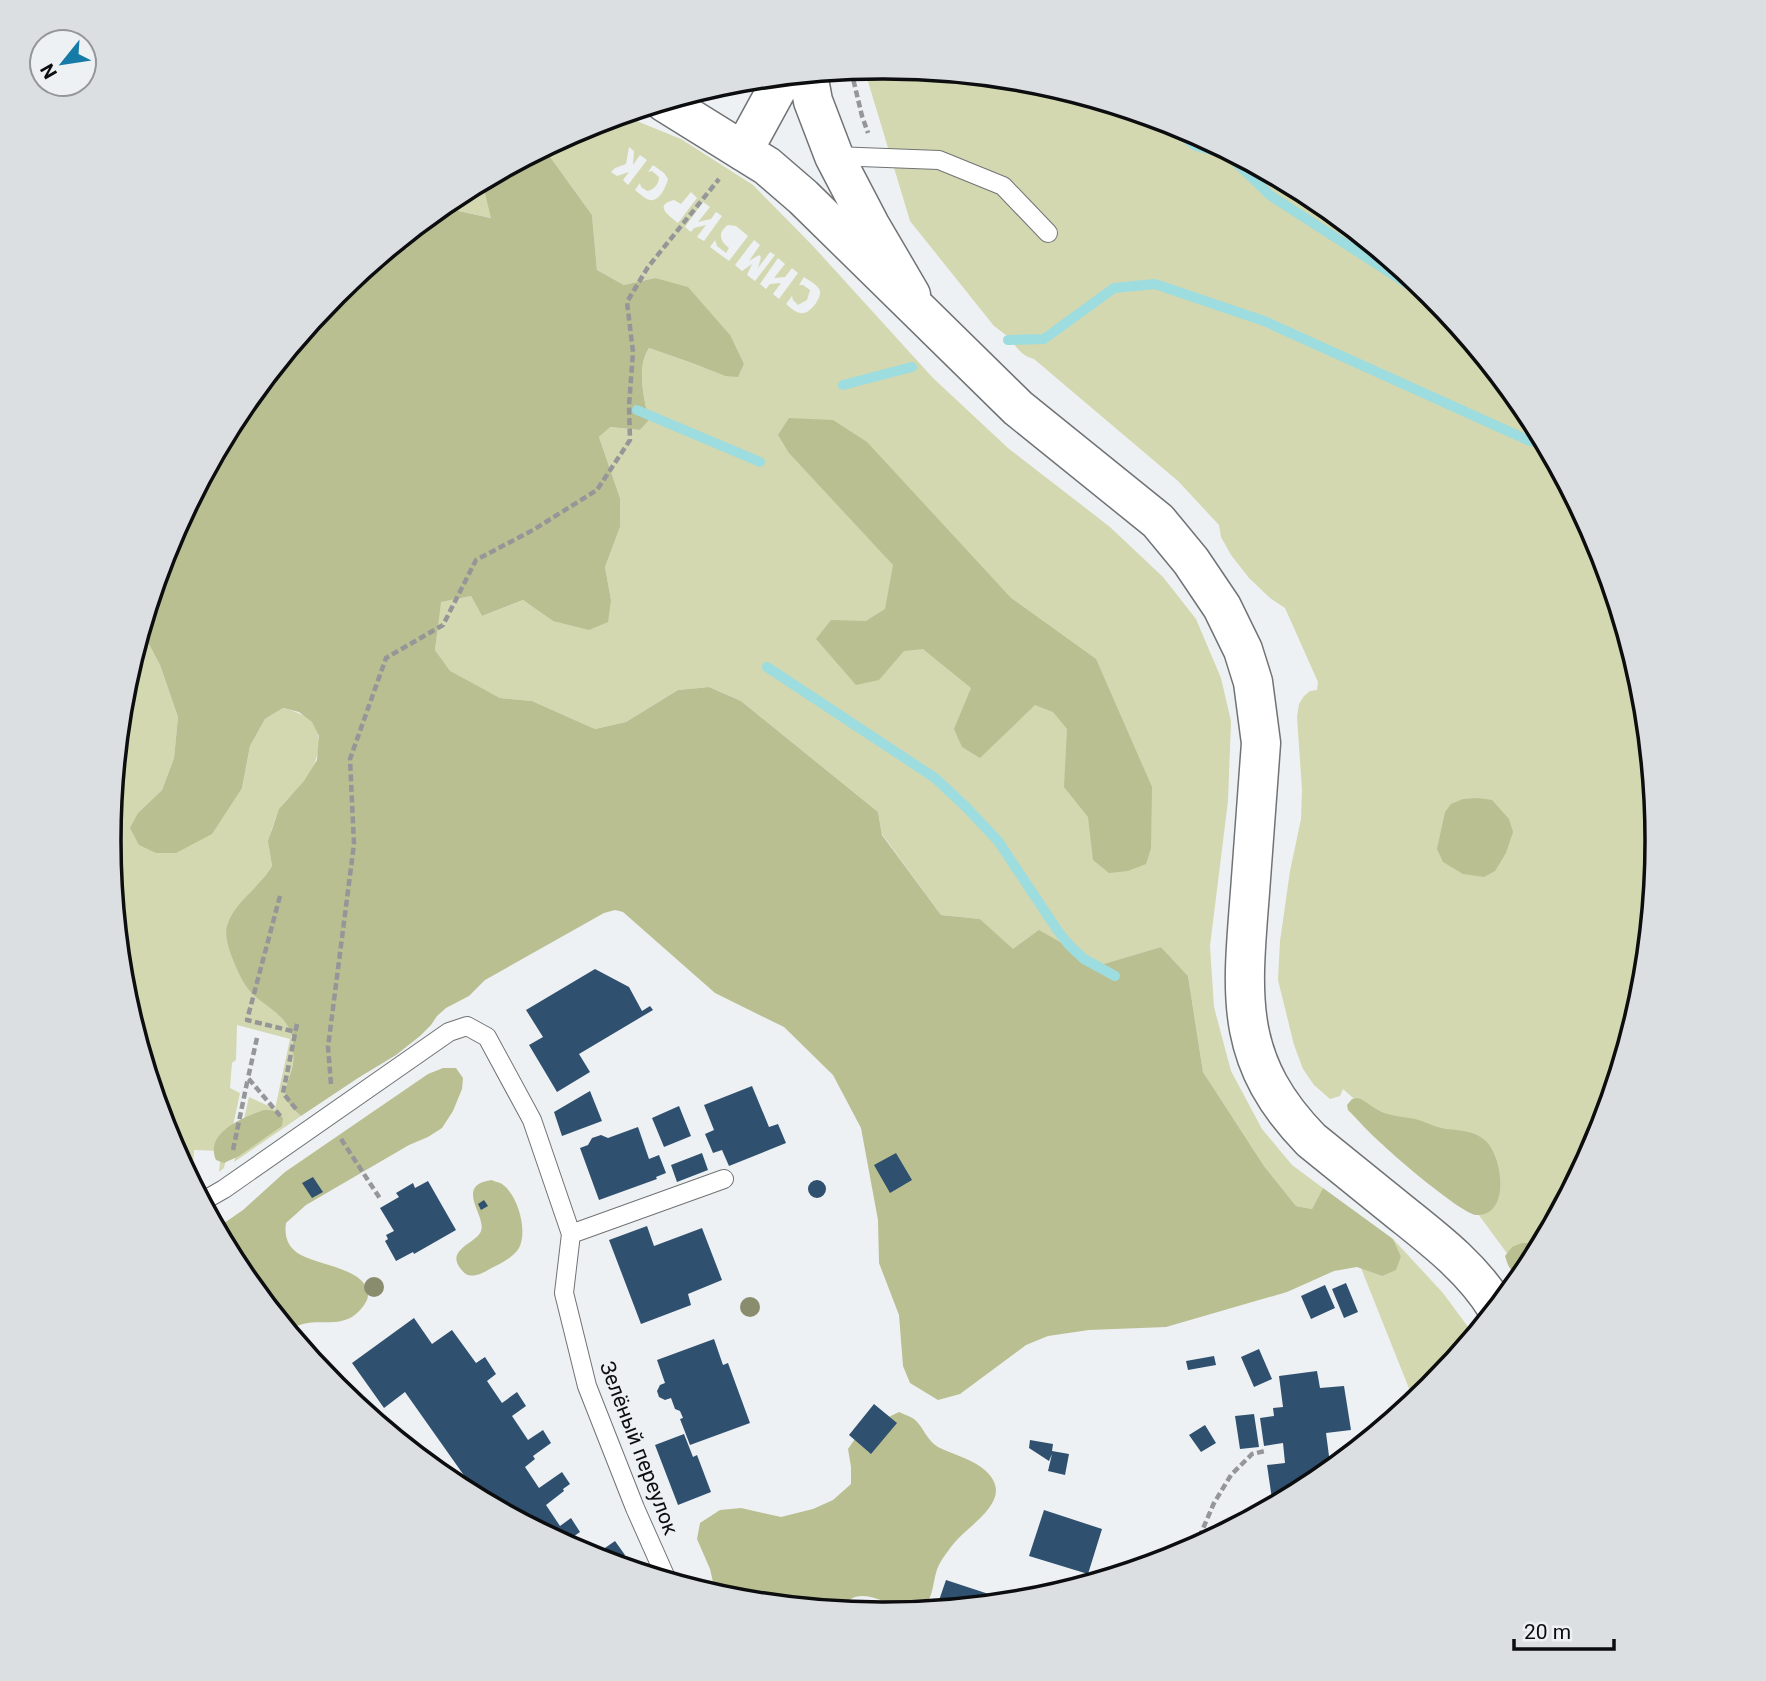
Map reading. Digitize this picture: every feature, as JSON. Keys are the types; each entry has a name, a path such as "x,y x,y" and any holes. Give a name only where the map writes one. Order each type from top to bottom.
{"main road":[{"path":"810,82 813,101 834,156 870,225 923,315"},
{"path":"743,151 779,86"},
{"path":"674,108 767,166 803,197 1018,408 1157,522 1191,561 1222,607 1243,650 1253,682 1261,743 1244,974 1247,1019 1258,1063 1266,1082 1295,1124 1311,1140 1438,1242 1466,1268 1491,1299"}],"lane":[{"path":"834,156 939,160 1003,186 1048,233"},
{"name":"Зелёный переулок","path":"318,1124 449,1032 467,1026 487,1037 532,1120 571,1234 565,1293 587,1386 662,1569"},
{"path":"210,1197 318,1124"},
{"path":"571,1234 724,1179"}],"path":[{"path":"853,80 862,116 877,158"},
{"path":"318,1124 354,844 350,759 386,658 443,625 476,560 533,530 597,490 629,440 633,352 627,302 648,267 704,195 743,151"},
{"path":"280,896 247,1020 296,1032"},
{"path":"297,1024 283,1093 318,1124 381,1200"},
{"path":"224,1189 257,1038"},
{"path":"248,1077 318,1124"},
{"path":"1201,1532 1230,1475 1252,1454 1265,1451"}],"green space":[{"path":"867,79 933,80 982,85 1032,93 1128,119 1220,157 1306,207 1347,236 1422,302 1456,338 1516,417 1543,460 1587,549 1619,643 1638,741 1645,840 1638,940 1619,1038 1587,1132 1543,1221 1515,1265 1467,1199 1343,1089 1340,1096 1330,1099 1314,1085 1303,1069 1294,1045 1278,980 1280,941 1301,819 1302,790 1297,717 1299,704 1310,691 1317,690 1318,682 1285,608 1249,578 1231,555 1221,537 1219,525 1178,481 1034,359 1022,353 994,326 910,221"},
{"path":"635,120 681,139 753,185 813,246 933,378 1008,448 1110,527 1163,577 1196,619 1221,678 1231,721 1228,801 1210,946 1214,1007 1231,1071 1262,1129 1292,1165 1323,1188 1312,1209 1296,1206 1264,1166 1203,1072 1188,976 1161,947 1100,965 1039,931 1013,950 980,919 941,915 882,834 878,812 741,701 709,687 678,690 626,722 595,729 532,701 500,698 450,672 435,650 440,602 471,596 482,616 523,600 553,621 611,600 605,567 620,527 620,498 599,437 609,427 640,430 649,420 642,374 649,348 725,376 738,376 744,364 655,278 624,285 597,270 592,215 549,156","holes":["629,147 634,151 633,165 640,155 647,160 628,185 623,180 629,172 617,176 611,172 626,164","653,165 668,179 664,190 653,200 635,190 640,183 647,191 656,186 659,177 652,171 648,172","691,192 697,198 678,223 667,214 664,205 674,200 681,204","703,202 710,207 698,222 711,219 716,212 722,216 704,241 697,237 706,225 694,228 691,232 685,227","728,225 736,226 748,236 729,261 710,247 715,240 717,246 726,253 729,248 722,240 721,234","754,240 760,245 749,261 759,255 761,257 758,268 770,252 775,255 755,281 747,275 752,264 742,271 735,265","778,258 785,264 774,278 785,277 792,268 798,273 779,299 773,294 781,283 770,284 766,289 760,284","804,277 820,290 814,306 804,313 795,311 786,304 792,296 798,305 807,300 810,290 799,285"]},
{"path":"549,156 592,215 597,270 624,285 655,278 688,287 730,335 744,364 738,377 725,376 649,348 642,374 649,420 640,430 610,427 599,437 620,498 620,527 605,567 611,600 608,622 589,630 553,621 523,600 482,616 471,596 441,602 435,650 450,671 500,698 532,701 595,729 626,722 678,690 709,687 741,701 878,812 882,835 941,915 980,919 1013,949 1039,930 1100,965 1161,947 1188,976 1203,1072 1264,1166 1296,1206 1312,1209 1323,1188 1393,1239 1401,1256 1396,1270 1382,1276 1357,1267 1334,1271 1287,1292 1166,1327 1089,1330 1048,1336 1026,1345 960,1394 938,1400 910,1383 903,1366 899,1315 879,1263 878,1220 861,1128 833,1075 784,1027 715,993 623,912 615,910 604,913 485,980 469,996 446,1008 420,1036 396,1055 301,1116 293,1109 285,1092 293,1064 290,1030 283,1019 253,994 243,981 229,949 226,930 236,908 272,866 268,841 279,809 304,781 317,760 319,736 312,722 299,712 283,708 265,719 250,746 242,788 212,834 176,853 156,853 139,845 130,828 138,813 162,790 174,758 178,717 160,665 148,641 179,549 223,460 250,417 310,338 381,268 455,210 491,218 485,192"},
{"path":"485,192 492,218 455,210"},
{"path":"421,235 407,250 404,249"},
{"path":"789,418 833,420 867,442 1011,598 1096,659 1152,787 1151,848 1146,864 1128,871 1109,873 1093,860 1088,817 1064,787 1067,729 1053,712 1035,705 980,758 962,747 954,729 971,688 923,649 904,651 879,680 856,685 816,639 831,620 866,621 885,609 893,565 789,453 778,435"},
{"path":"148,641 160,665 178,717 174,758 162,790 138,813 242,788 250,746 265,719 283,708 309,719 319,737 318,754 312,770 280,809 271,834 272,866 261,882 255,996 279,1013 289,1030 294,1058 285,1091 288,1103 301,1116 234,1162 249,1097 275,1109 290,1039 237,1025 236,1060 232,1063 230,1088 240,1093 224,1168 219,1172 221,1151 194,1150 193,1162 179,1132 147,1038 128,940 123,890 123,791 136,692"},
{"path":"1463,799 1492,800 1509,819 1513,832 1506,853 1495,871 1484,877 1463,874 1443,862 1437,849 1445,812 1451,804"},
{"path":"443,1068 456,1068 463,1078 462,1089 453,1111 442,1128 306,1205 286,1223 286,1237 293,1249 309,1259 352,1274 366,1287 368,1296 352,1317 336,1322 297,1326 250,1264 224,1223 243,1210 285,1172 428,1074"},
{"path":"1357,1098 1384,1113 1467,1132 1482,1138 1489,1145 1499,1169 1499,1195 1495,1206 1487,1213 1476,1215 1428,1184 1348,1110 1347,1105"},
{"path":"264,1110 279,1114 283,1118 282,1126 239,1156 224,1163 216,1160 214,1150 221,1134 228,1127"},
{"path":"492,1180 508,1189 513,1196 522,1223 522,1241 516,1252 505,1261 481,1273 468,1275 460,1268 457,1256 481,1231 482,1225 474,1202 475,1188"},
{"path":"1393,1239 1443,1293 1468,1327 1410,1390 1361,1268 1382,1276 1401,1256"},
{"path":"1529,1243 1511,1270 1505,1256 1512,1247"},
{"path":"899,1412 914,1419 938,1447 981,1467 992,1478 996,1488 990,1507 955,1542 942,1560 928,1601 885,1602 863,1596 849,1601 833,1601 784,1596 713,1583 697,1539 700,1523 720,1510 741,1508 781,1517 813,1509 833,1500 851,1484 848,1449 859,1433"}],"building":[{"path":"595,969 629,987 642,1011 650,1006 653,1010 579,1054 590,1072 557,1092 529,1045 543,1037 526,1010"},
{"path":"752,1086 769,1127 778,1124 786,1143 729,1166 722,1150 713,1153 705,1134 714,1130 704,1105"},
{"path":"590,1091 602,1121 562,1136 554,1112"},
{"path":"679,1106 691,1136 664,1147 652,1118"},
{"path":"638,1127 649,1159 659,1155 666,1173 656,1177 657,1179 599,1200 580,1148 588,1145 592,1138 601,1135 608,1138"},
{"path":"702,1153 708,1170 677,1182 671,1165"},
{"path":"896,1153 912,1180 890,1193 874,1165"},
{"path":"313,1177 323,1192 312,1198 302,1183"},
{"path":"813,1180 821,1180 826,1189 824,1196 813,1198 808,1193 808,1185"},
{"path":"428,1181 456,1230 396,1261 385,1241 388,1239 386,1235 394,1231 380,1208 399,1197 396,1193 413,1183 415,1188"},
{"path":"484,1200 488,1206 481,1210 478,1204"},
{"path":"647,1226 654,1246 702,1228 722,1280 688,1294 691,1305 641,1324 609,1240"},
{"path":"1346,1283 1358,1312 1344,1318 1332,1289"},
{"path":"1325,1285 1335,1308 1311,1319 1301,1296"},
{"path":"414,1318 432,1344 452,1330 476,1363 485,1357 496,1374 487,1381 502,1403 517,1392 526,1406 512,1416 528,1440 543,1430 551,1443 533,1456 535,1459 525,1467 539,1488 562,1472 570,1484 546,1505 560,1526 571,1518 580,1532 574,1536 546,1524 465,1477 405,1392 384,1408 352,1363"},
{"path":"714,1339 723,1365 728,1363 750,1423 690,1445 680,1419 683,1418 680,1411 675,1409 671,1398 665,1400 659,1397 657,1391 660,1385 665,1383 657,1360"},
{"path":"1259,1349 1272,1379 1254,1387 1241,1357"},
{"path":"1214,1356 1216,1365 1188,1370 1186,1361"},
{"path":"1317,1371 1320,1388 1344,1386 1351,1430 1326,1433 1329,1456 1332,1456 1271,1495 1267,1465 1285,1463 1283,1443 1264,1446 1260,1418 1274,1416 1273,1408 1283,1407 1279,1376"},
{"path":"874,1404 897,1423 871,1454 849,1435"},
{"path":"1254,1414 1259,1447 1240,1449 1235,1416"},
{"path":"1205,1425 1216,1443 1201,1452 1189,1435"},
{"path":"684,1434 693,1457 697,1455 711,1492 678,1505 655,1445"},
{"path":"1030,1440 1053,1444 1052,1451 1069,1454 1065,1475 1048,1471 1052,1454 1049,1461 1029,1448"},
{"path":"1044,1510 1102,1529 1088,1574 1029,1556"},
{"path":"615,1541 625,1555 623,1556 604,1549"},
{"path":"946,1580 991,1595 982,1596 939,1600"}],"waterway":[{"path":"1244,170 1271,196 1390,272"},
{"path":"1008,340 1044,339 1114,288 1155,284 1264,321 1531,441"},
{"path":"843,385 912,367"},
{"path":"637,410 760,462"},
{"path":"767,667 935,778 998,841 1069,945 1084,959 1115,976"}]}
